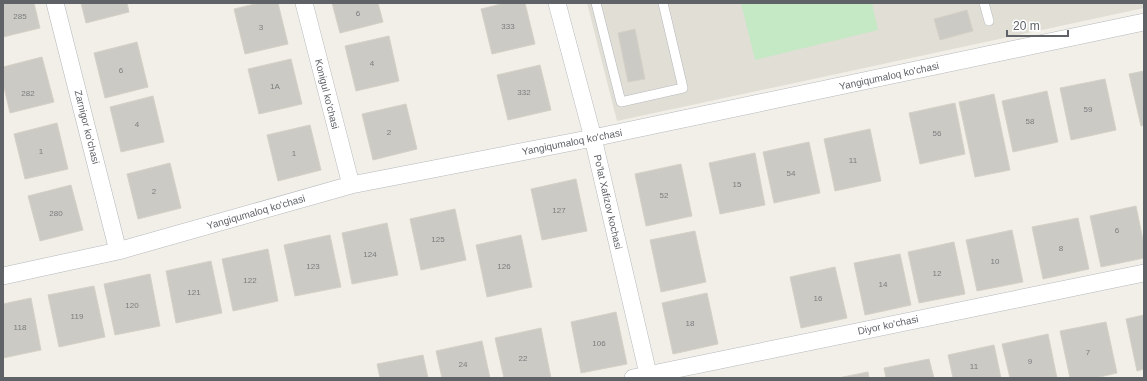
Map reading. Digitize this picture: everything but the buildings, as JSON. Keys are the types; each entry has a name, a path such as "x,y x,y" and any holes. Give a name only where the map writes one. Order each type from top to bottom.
{"street":[{"name":"Zarnigor ko'chasi","path":"55,3 118,251"},
{"name":"Konigul ko'chasi","path":"304,3 351,185"},
{"name":"Po'lat Xafizov kochasi","path":"557,3 592,138 644,377"},
{"name":"Yangiqumaloq ko'chasi","path":"3,276 118,251 351,185 592,138 1144,22"},
{"name":"Diyor ko'chasi","path":"644,377 1144,273"}],"lane":[{"path":"596,3 621,102 683,88 663,3"},
{"path":"984,3 989,21"}],"shaded area":[{"path":"587,3 1144,3 1144,8 617,121"}],"green space":[{"path":"741,3 872,3 878,30 755,60"}]}
